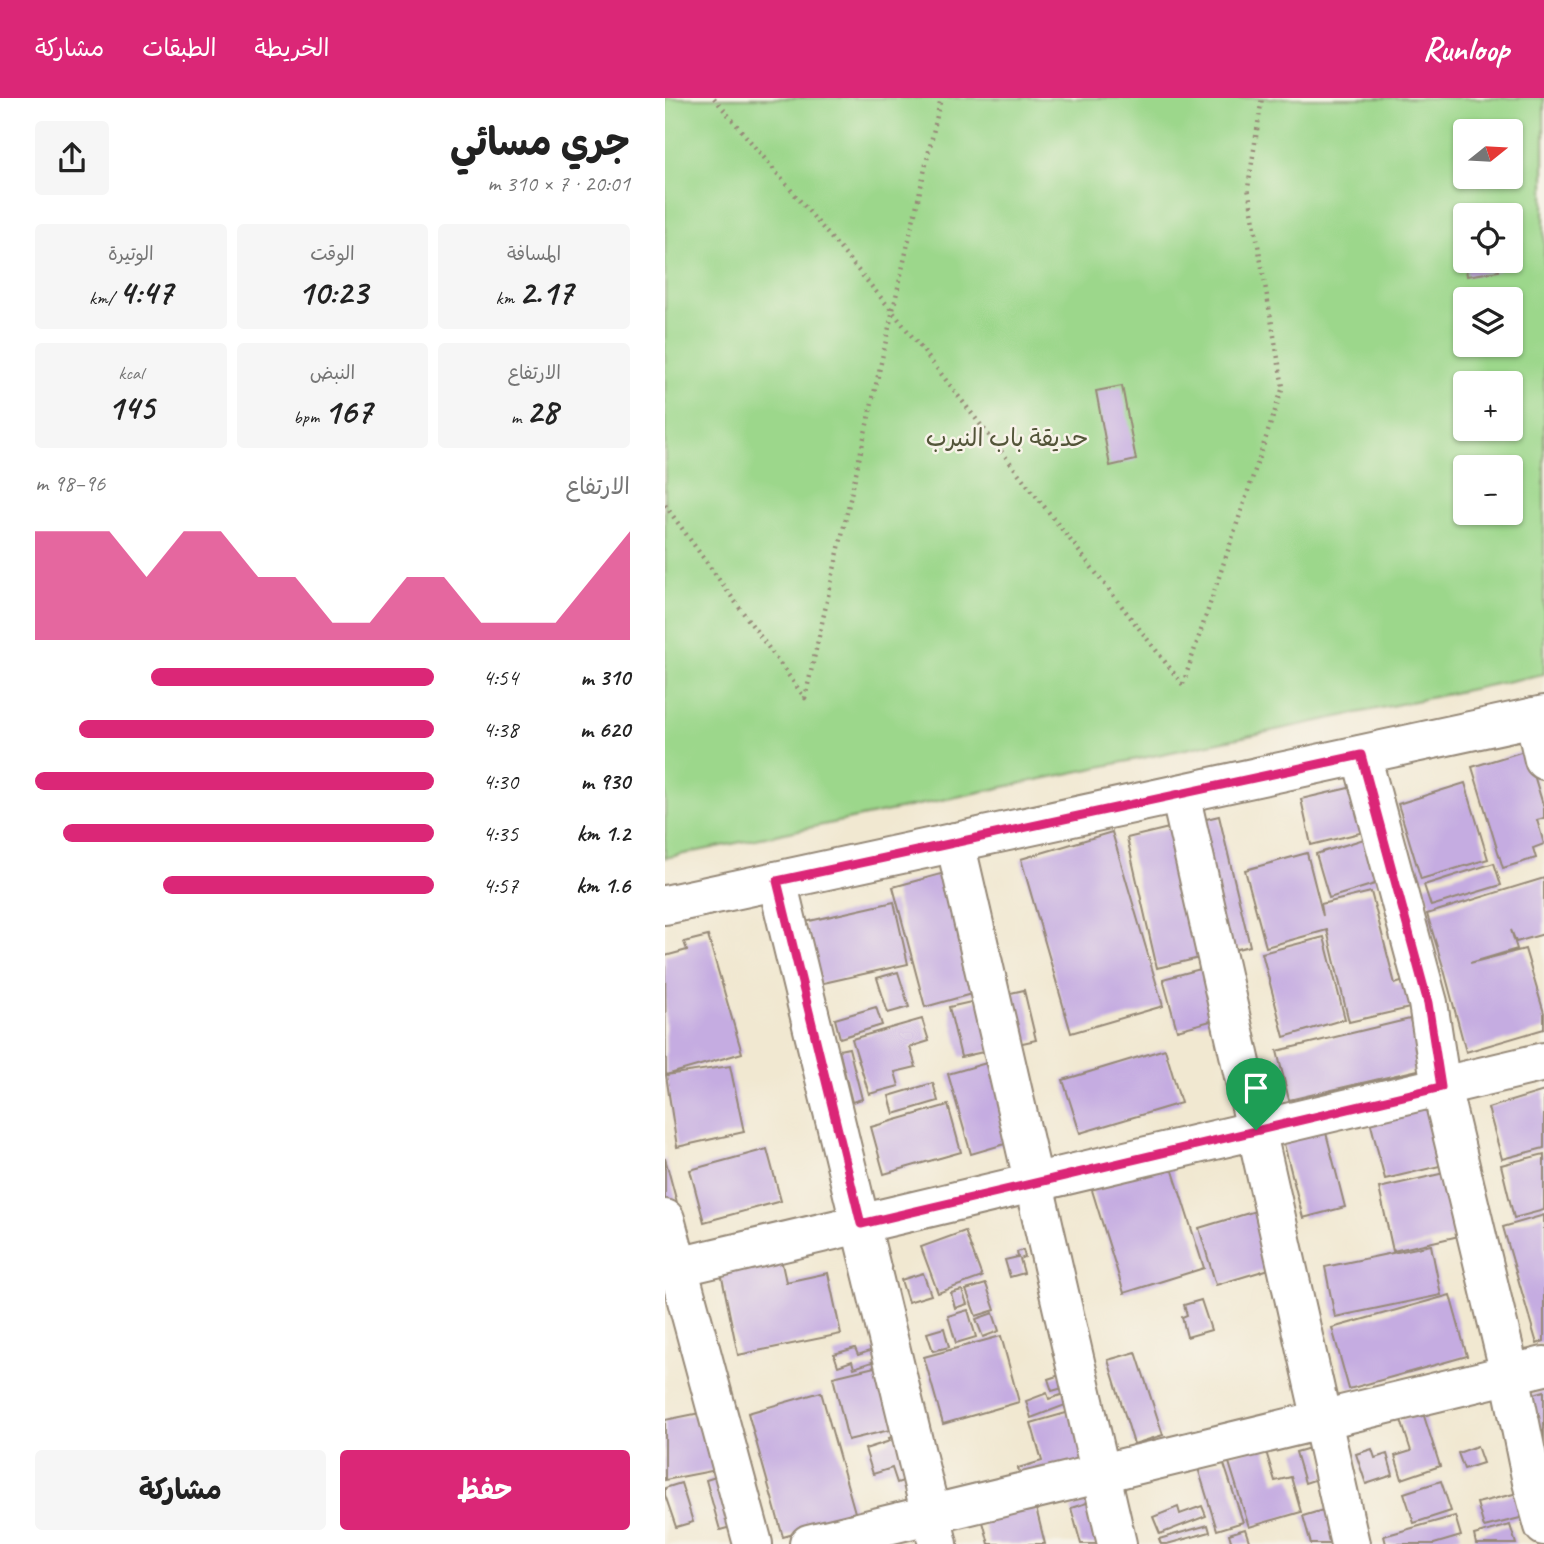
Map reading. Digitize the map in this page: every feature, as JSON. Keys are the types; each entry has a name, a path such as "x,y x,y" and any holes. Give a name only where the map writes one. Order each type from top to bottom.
{"street":[{"path":"665,905 1539,716 1544,760"},
{"path":"1361,755 1428,1003 1441,1087 1527,1370 1532,1482 1544,1525"},
{"path":"1180,794 1350,1544"},
{"path":"955,842 1117,1544"},
{"path":"777,881 935,1529"},
{"path":"671,1269 1544,1062"},
{"path":"665,1219 671,1269 753,1544"},
{"path":"809,1544 935,1529 1101,1473 1527,1370"}],"path":[{"path":"714,98 893,312 1183,685 1283,387 1248,188 1262,98"},
{"path":"665,505 805,698 941,98"}],"green space":[{"name":"حديقة باب النيرب","path":"665,98 1544,98 1544,674 665,858"}],"building":[{"path":"1122,386 1136,460 1110,466 1096,391"},
{"path":"1544,745 1534,775 1544,808 1544,818 1537,820 1544,844 1533,848 1536,858 1503,868 1472,767"},
{"path":"1465,783 1488,859 1421,879 1398,804"},
{"path":"1366,784 1376,829 1311,845 1301,799"},
{"path":"1219,816 1250,946 1157,968 1127,838"},
{"path":"1112,832 1163,1006 1071,1033 1021,859"},
{"path":"1364,839 1378,883 1329,898 1316,854"},
{"path":"1307,853 1323,916 1321,904 1371,892 1395,984 1407,980 1414,1007 1349,1022 1327,930 1266,947 1245,870"},
{"path":"1494,863 1501,885 1431,906 1424,885"},
{"path":"967,867 1000,986 925,1007 893,887"},
{"path":"1544,878 1544,934 1516,942 1511,930 1517,949 1470,963 1525,949 1544,1013 1544,1029 1466,1052 1427,914"},
{"path":"894,902 908,964 819,984 805,922"},
{"path":"708,936 742,1053 666,1075 665,956 687,950 684,942"},
{"path":"1324,937 1345,1019 1284,1037 1262,953"},
{"path":"1223,963 1237,1014 1177,1030 1163,979"},
{"path":"898,972 909,1007 888,1013 877,978"},
{"path":"1024,990 1036,1040 961,1057 949,1007"},
{"path":"876,1007 882,1025 840,1038 835,1019"},
{"path":"922,1019 929,1041 910,1047 916,1067 895,1072 899,1086 869,1094 852,1039"},
{"path":"1410,1019 1422,1069 1289,1100 1277,1051"},
{"path":"849,1048 862,1099 852,1102 839,1050"},
{"path":"1165,1049 1181,1103 1080,1133 1063,1080"},
{"path":"1018,1054 1042,1133 971,1154 948,1074"},
{"path":"730,1066 744,1132 677,1147 666,1075"},
{"path":"933,1083 938,1101 894,1114 889,1096"},
{"path":"1544,1091 1544,1148 1502,1159 1488,1108"},
{"path":"1437,1101 1452,1163 1385,1179 1369,1117"},
{"path":"948,1105 961,1152 884,1174 871,1127"},
{"path":"1324,1125 1345,1207 1303,1218 1282,1136"},
{"path":"1165,1146 1204,1268 1124,1293 1086,1171"},
{"path":"767,1149 781,1201 704,1222 690,1170"},
{"path":"1544,1154 1544,1210 1514,1218 1501,1165"},
{"path":"665,1158 683,1225 665,1230"},
{"path":"1453,1171 1468,1234 1393,1251 1379,1188"},
{"path":"1259,1210 1276,1267 1216,1285 1199,1228"},
{"path":"1544,1215 1544,1341 1537,1344 1503,1227"},
{"path":"965,1231 982,1277 938,1293 921,1247"},
{"path":"1431,1245 1441,1295 1335,1317 1325,1267"},
{"path":"779,1250 786,1282 828,1273 841,1334 738,1355 719,1263"},
{"path":"1023,1250 1025,1257 1020,1259 1024,1273 1010,1277 1005,1260 1018,1257 1017,1252"},
{"path":"923,1273 931,1295 908,1302 901,1280"},
{"path":"986,1284 995,1310 976,1316 966,1290"},
{"path":"962,1290 967,1304 955,1308 951,1293"},
{"path":"1450,1295 1467,1356 1349,1389 1332,1328"},
{"path":"1201,1300 1211,1330 1187,1337 1182,1317 1187,1315 1184,1305"},
{"path":"968,1310 976,1337 956,1343 948,1316"},
{"path":"993,1313 999,1331 983,1337 976,1319"},
{"path":"944,1328 949,1347 933,1351 927,1333"},
{"path":"1001,1336 1019,1402 943,1424 924,1357"},
{"path":"881,1347 884,1358 854,1368 852,1361 838,1366 834,1354 855,1348 858,1355"},
{"path":"1136,1352 1163,1435 1134,1444 1108,1360"},
{"path":"887,1364 902,1427 848,1440 833,1377"},
{"path":"1072,1371 1077,1384 1052,1391 1048,1379"},
{"path":"1073,1391 1076,1401 1031,1418 1026,1401 1047,1393 1049,1399"},
{"path":"1544,1391 1544,1451 1527,1396"},
{"path":"821,1392 856,1516 783,1537 748,1413"},
{"path":"1080,1409 1096,1464 1022,1485 1018,1468 1042,1461 1031,1423"},
{"path":"715,1410 727,1468 665,1480 665,1420"},
{"path":"1423,1413 1440,1466 1402,1479 1395,1456 1411,1451 1401,1420"},
{"path":"905,1433 917,1476 897,1483 892,1468 873,1474 865,1449"},
{"path":"1264,1445 1275,1481 1291,1477 1301,1512 1249,1527 1227,1456"},
{"path":"1317,1446 1326,1476 1305,1483 1296,1452"},
{"path":"1477,1446 1483,1463 1464,1469 1458,1453"},
{"path":"1372,1449 1375,1458 1387,1454 1393,1475 1366,1484 1356,1454"},
{"path":"1223,1461 1243,1522 1217,1530 1198,1468"},
{"path":"729,1473 742,1524 720,1530 706,1480"},
{"path":"1441,1481 1451,1511 1414,1523 1404,1493"},
{"path":"681,1483 693,1522 676,1527 665,1488"},
{"path":"1526,1491 1532,1515 1484,1527 1477,1503"},
{"path":"1096,1500 1109,1544 1081,1544 1071,1508"},
{"path":"1035,1504 1045,1544 989,1544 982,1518"},
{"path":"1202,1506 1206,1516 1160,1534 1153,1517 1178,1507 1180,1514"},
{"path":"1333,1507 1343,1544 1311,1544 1303,1516"},
{"path":"1455,1516 1461,1536 1434,1544 1386,1544 1384,1536"},
{"path":"1208,1525 1210,1532 1167,1544 1161,1544 1159,1539"},
{"path":"1510,1525 1516,1544 1476,1544 1474,1535"},
{"path":"1245,1529 1250,1544 1232,1544 1229,1534"}],"route":[{"path":"1361,755 1428,1003 1441,1087 1256,1130 861,1224 777,881 1361,755"}]}
